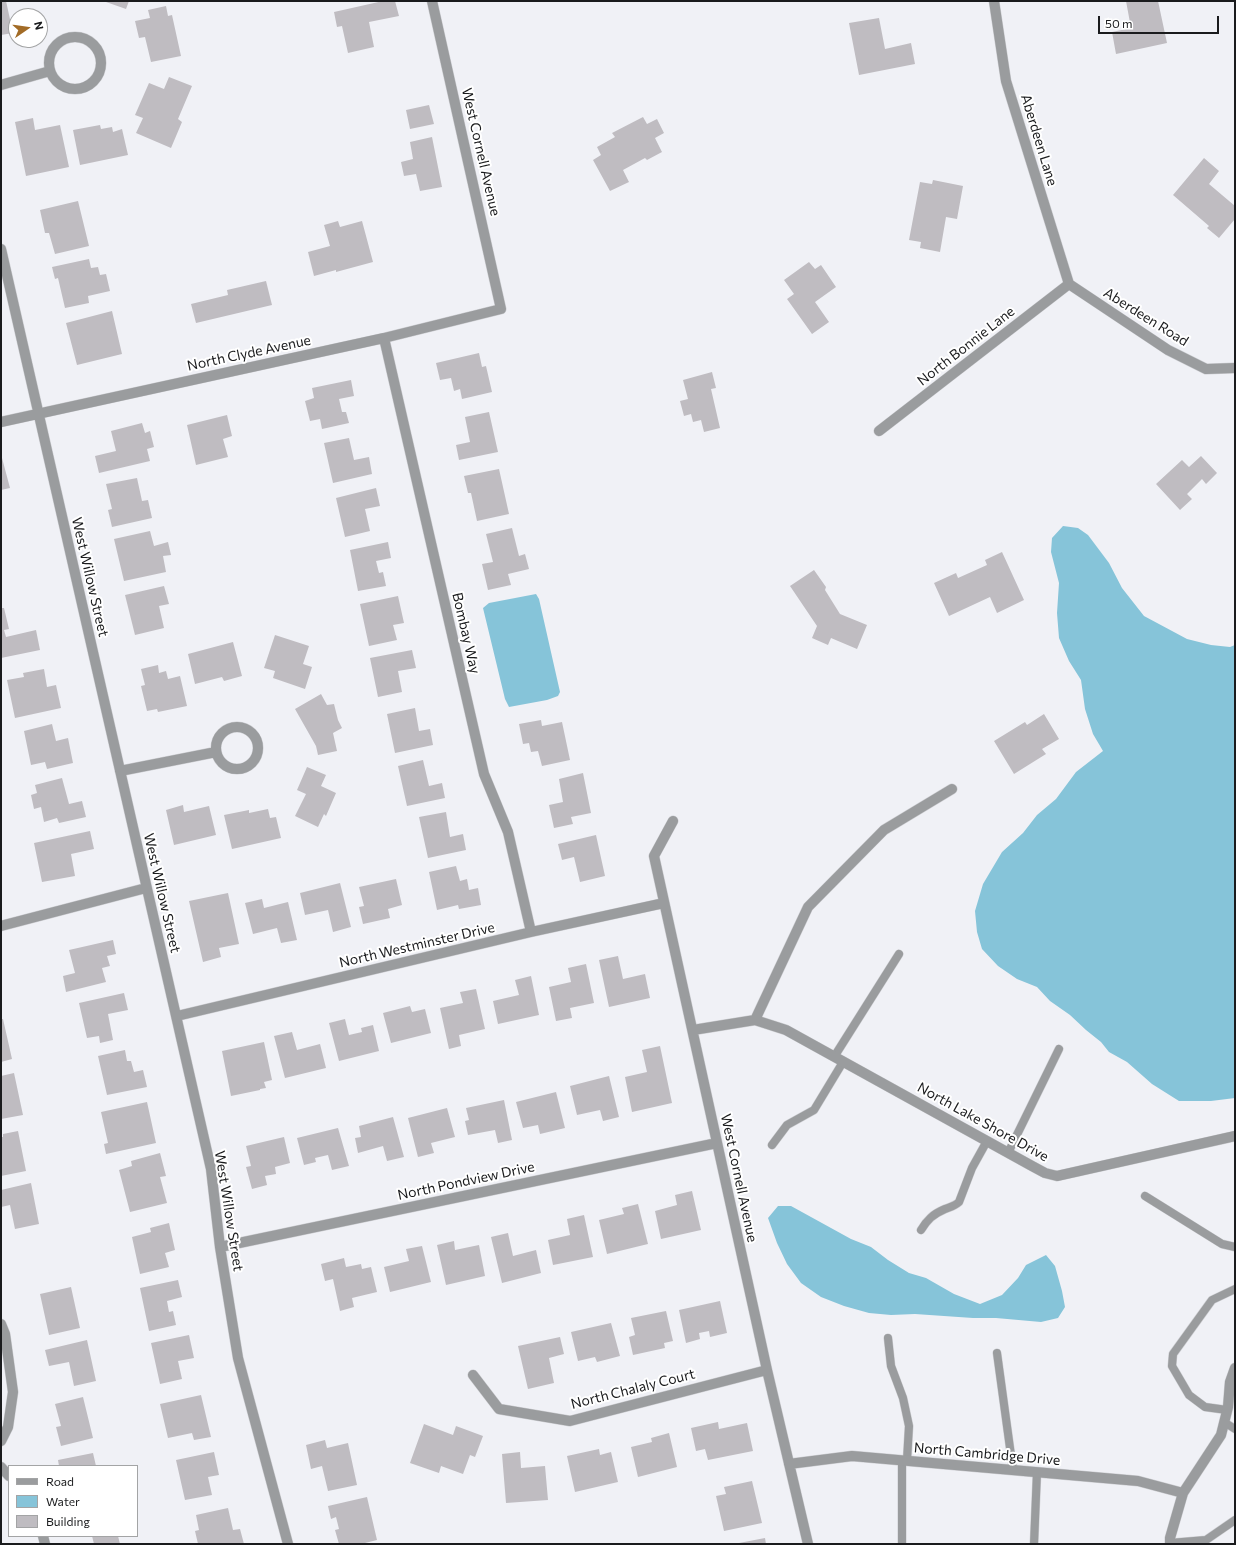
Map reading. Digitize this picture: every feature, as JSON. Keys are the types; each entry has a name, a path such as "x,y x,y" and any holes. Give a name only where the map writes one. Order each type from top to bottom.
{"street":[{"name":"West Cornell Avenue","path":"432,1 501,309"},
{"name":"Aberdeen Lane","path":"994,1 1006,81 1069,284"},
{"path":"77,37 87,40 95,47 100,56 101,66 98,76 91,84 82,89 72,90 62,86 54,80 50,71 49,60 52,51 58,43 67,38 77,37"},
{"path":"1,85 50,71"},
{"name":"West Willow Street","path":"1,249 211,1169 220,1247 238,1358 288,1544"},
{"name":"Aberdeen Road","path":"1069,284 1168,350 1206,369 1235,368"},
{"name":"North Bonnie Lane","path":"879,431 1069,284"},
{"name":"North Clyde Avenue","path":"1,422 384,338 501,309"},
{"name":"Bombay Way","path":"384,338 484,774 508,832 532,932"},
{"path":"233,727 242,727 249,730 255,736 259,752 255,760 249,766 241,769 233,769 225,766 219,760 216,752 216,744 219,736 225,730 233,727"},
{"path":"120,771 216,752"},
{"path":"755,1020 808,907 884,830 952,789"},
{"name":"West Cornell Avenue","path":"673,820 654,856 767,1370 808,1544"},
{"path":"1,926 146,888"},
{"name":"North Westminster Drive","path":"177,1016 532,932 664,903"},
{"name":"North Lake Shore Drive","path":"693,1030 755,1020 786,1030 987,1142 1045,1173 1057,1176 1235,1136"},
{"name":"North Pondview Drive","path":"220,1247 717,1143"},
{"path":"1,1324 5,1334 13,1392 8,1427 1,1441"},
{"path":"1170,1544 1170,1538 1183,1492 1221,1435 1227,1410 1230,1382 1235,1368"},
{"name":"North Chalaly Court","path":"473,1375 499,1409 570,1421 767,1370"},
{"name":"North Cambridge Drive","path":"789,1464 852,1456 1138,1481 1183,1492"},
{"path":"1,1467 8,1475"}],"lane":[{"path":"834,1057 899,954"},
{"path":"1008,1153 1059,1049"},
{"path":"772,1145 787,1125 814,1110 844,1062"},
{"path":"921,1230 931,1217 956,1205 959,1202 972,1168 987,1142"},
{"path":"1145,1196 1222,1244 1235,1247"},
{"path":"1227,1410 1205,1407 1189,1395 1172,1366 1173,1354 1212,1300 1235,1289"},
{"path":"888,1338 891,1366 903,1398 908,1426 904,1460 902,1544"},
{"path":"997,1353 1013,1470"},
{"path":"1224,1422 1235,1429"},
{"path":"1034,1544 1037,1472"},
{"path":"1170,1544 1206,1540 1235,1520"}],"water":[{"path":"1063,526 1078,528 1088,535 1109,563 1122,588 1144,616 1187,639 1211,645 1230,647 1235,645 1235,1098 1211,1101 1179,1101 1152,1084 1127,1062 1109,1052 1101,1042 1070,1015 1050,1001 1037,987 1017,979 998,966 982,949 977,932 975,911 983,884 1002,852 1023,833 1037,815 1056,799 1076,772 1103,751 1093,734 1085,709 1081,680 1069,661 1059,638 1057,613 1059,583 1051,552 1052,538"},
{"path":"536,594 539,599 560,692 558,696 547,700 509,707 505,699 483,608 489,603"},
{"path":"778,1206 791,1206 851,1239 871,1247 909,1273 926,1278 954,1294 980,1304 1002,1295 1018,1278 1026,1265 1046,1255 1055,1266 1065,1307 1058,1318 1041,1322 915,1314 891,1315 869,1313 844,1306 821,1297 801,1283 787,1264 777,1243 768,1218"}],"building":[{"path":"1,1 6,1 8,10 8,34 1,35"},
{"path":"106,1 129,1 126,9"},
{"path":"383,1 395,1 399,16 369,22 374,47 348,53 342,26 337,27 334,12"},
{"path":"1126,1 1158,1 1167,43 1116,54 1112,32 1131,28"},
{"path":"166,6 168,16 172,15 181,56 151,62 145,37 139,38 135,21 150,18 148,10"},
{"path":"879,18 885,49 911,43 915,64 859,75 849,23"},
{"path":"169,77 192,86 178,119 182,122 171,148 136,133 143,118 135,115 149,83 164,89"},
{"path":"429,105 434,124 410,129 406,110"},
{"path":"643,117 647,124 657,119 664,133 655,138 662,152 647,160 645,158 623,170 629,182 610,191 593,160 601,155 597,147 615,137 612,133"},
{"path":"33,118 35,130 60,125 69,167 26,176 15,122"},
{"path":"100,125 101,129 112,127 113,132 122,129 128,155 80,165 73,130"},
{"path":"432,137 442,187 420,191 416,174 404,176 401,162 413,159 410,142"},
{"path":"1204,158 1219,171 1209,184 1235,206 1235,219 1219,238 1207,228 1209,226 1173,195"},
{"path":"933,180 963,186 957,219 946,217 940,252 920,248 921,242 909,240 920,182 932,184"},
{"path":"78,201 89,246 55,254 49,233 45,233 40,210"},
{"path":"338,221 340,227 362,221 373,262 314,276 308,252 330,246 324,225"},
{"path":"89,259 91,268 98,267 100,275 106,274 110,291 88,296 89,303 65,308 58,278 55,279 52,267"},
{"path":"809,262 815,269 821,265 836,287 815,302 829,322 812,334 787,299 794,294 784,280"},
{"path":"266,281 272,305 196,323 191,304 228,295 227,290"},
{"path":"112,311 122,354 77,365 66,323"},
{"path":"479,353 482,367 486,366 492,392 462,399 460,389 454,391 451,378 440,380 436,363"},
{"path":"712,372 716,388 711,389 720,428 704,432 701,420 693,422 691,414 684,416 680,401 688,399 683,380"},
{"path":"351,380 354,396 339,399 342,412 346,412 349,423 322,429 320,419 310,421 305,401 314,398 312,388"},
{"path":"489,412 498,452 459,460 456,445 470,442 465,417"},
{"path":"227,415 232,436 223,439 228,457 196,465 187,425"},
{"path":"142,423 145,433 150,431 154,447 147,449 150,461 99,473 95,456 116,451 111,431"},
{"path":"349,438 354,460 369,457 372,474 333,483 324,443"},
{"path":"1201,456 1217,473 1206,484 1202,479 1187,494 1192,499 1180,510 1156,484 1182,460 1189,467"},
{"path":"1,458 10,488 1,490"},
{"path":"499,469 509,514 477,521 471,493 468,493 464,476"},
{"path":"137,478 142,501 148,500 152,518 112,527 108,510 112,509 106,484"},
{"path":"376,488 380,506 365,509 370,531 345,537 336,498"},
{"path":"512,528 519,556 525,554 529,569 508,574 511,585 488,590 482,564 493,562 486,534"},
{"path":"150,531 154,546 168,542 171,555 163,556 166,572 124,581 114,539"},
{"path":"388,542 391,558 376,561 379,573 383,572 386,586 358,591 350,550"},
{"path":"1002,552 1024,600 997,613 990,597 949,616 934,583 956,573 958,578 987,565 985,560"},
{"path":"814,570 826,587 825,590 840,614 867,625 857,649 831,638 828,645 812,638 817,626 790,586"},
{"path":"164,586 169,604 159,606 164,628 135,635 125,595"},
{"path":"398,596 404,623 393,625 397,640 369,646 360,604"},
{"path":"1,608 4,608 9,629 4,630 6,637 36,630 40,650 1,658"},
{"path":"275,635 309,646 303,664 312,667 305,689 273,678 275,671 264,668"},
{"path":"233,642 242,676 224,681 222,677 195,684 188,654"},
{"path":"412,650 416,668 398,671 402,692 378,697 370,658"},
{"path":"158,665 159,673 166,671 168,679 180,676 187,706 158,712 157,709 147,711 141,686 145,685 141,669"},
{"path":"44,669 47,687 56,685 61,708 15,718 7,680 24,677 23,673"},
{"path":"321,694 327,705 334,704 338,720 342,728 333,733 337,751 318,755 316,746 295,709"},
{"path":"415,708 419,731 430,729 433,745 395,753 387,714"},
{"path":"1044,714 1059,739 1042,749 1046,754 1014,774 994,741 1025,722 1027,725"},
{"path":"541,720 542,726 562,722 570,760 542,766 538,751 531,752 529,743 523,744 519,724"},
{"path":"52,724 56,741 68,738 73,763 47,769 45,762 31,765 24,731"},
{"path":"423,760 429,786 442,783 445,798 407,806 398,766"},
{"path":"307,767 326,775 321,786 336,793 326,816 324,814 318,827 295,816 306,794 297,790"},
{"path":"583,773 591,813 571,817 573,824 554,828 549,805 563,802 559,779"},
{"path":"62,778 69,804 82,801 86,817 59,823 57,818 44,822 41,807 34,809 31,795 37,793 35,785"},
{"path":"183,805 184,812 209,806 216,835 174,845 166,810"},
{"path":"268,809 270,818 276,817 281,838 232,849 224,815 249,810 249,813"},
{"path":"446,812 450,837 463,834 466,850 428,858 419,817"},
{"path":"90,831 94,849 71,854 75,876 42,882 34,843"},
{"path":"596,835 605,876 580,882 574,857 562,860 558,844"},
{"path":"456,866 460,881 467,879 469,890 478,888 481,905 459,909 458,905 437,910 429,872"},
{"path":"396,879 402,905 388,909 390,918 363,924 359,907 364,906 359,887"},
{"path":"340,883 351,927 333,932 328,910 305,915 300,893"},
{"path":"228,893 239,944 219,948 221,957 203,962 189,901"},
{"path":"262,899 264,908 288,902 297,940 281,943 277,928 253,934 245,903"},
{"path":"113,940 116,954 107,956 110,966 102,968 106,982 66,992 63,976 75,973 69,950"},
{"path":"618,956 623,979 645,974 650,998 609,1007 599,960"},
{"path":"586,964 594,1003 570,1008 572,1018 556,1021 549,987 571,982 568,968"},
{"path":"531,976 539,1015 498,1024 493,1001 519,995 515,980"},
{"path":"476,989 485,1029 459,1035 461,1046 449,1049 440,1008 463,1003 460,992"},
{"path":"124,993 128,1010 108,1014 113,1040 100,1043 99,1036 87,1038 79,1003"},
{"path":"410,1006 412,1012 425,1009 431,1033 391,1043 383,1013"},
{"path":"1,1019 3,1019 12,1059 1,1062"},
{"path":"345,1019 349,1035 362,1032 361,1028 373,1025 379,1051 339,1061 329,1023"},
{"path":"292,1032 297,1050 320,1044 326,1068 285,1078 274,1036"},
{"path":"264,1042 272,1080 264,1082 266,1088 231,1096 222,1051"},
{"path":"660,1046 672,1103 632,1112 625,1077 647,1072 642,1050"},
{"path":"125,1050 127,1061 131,1061 134,1072 143,1070 147,1087 107,1095 98,1056"},
{"path":"14,1073 23,1115 1,1119 1,1076"},
{"path":"609,1076 619,1117 603,1121 600,1110 577,1115 570,1086"},
{"path":"556,1092 565,1128 540,1134 538,1125 523,1128 516,1102"},
{"path":"504,1100 512,1140 498,1143 495,1130 468,1135 465,1121 469,1120 466,1108"},
{"path":"147,1102 156,1143 106,1154 104,1144 108,1143 101,1112"},
{"path":"447,1108 455,1137 431,1143 434,1153 418,1157 408,1118"},
{"path":"393,1117 404,1157 387,1161 383,1146 358,1153 355,1138 361,1137 359,1126"},
{"path":"338,1128 349,1166 332,1170 328,1155 315,1158 316,1162 304,1165 297,1138"},
{"path":"18,1131 26,1171 1,1176 1,1137 3,1137 3,1134"},
{"path":"284,1137 290,1163 275,1167 276,1174 265,1176 267,1185 252,1189 246,1167 251,1166 246,1146"},
{"path":"160,1153 166,1176 160,1177 167,1203 130,1212 119,1170 132,1166 131,1161"},
{"path":"31,1183 39,1224 15,1229 10,1205 1,1207 1,1190"},
{"path":"692,1191 701,1230 661,1239 655,1211 677,1205 675,1195"},
{"path":"638,1204 648,1244 607,1254 599,1220 624,1214 622,1208"},
{"path":"584,1215 593,1257 553,1265 548,1240 570,1235 567,1219"},
{"path":"169,1223 175,1250 165,1253 169,1267 140,1274 132,1237 151,1232 150,1228"},
{"path":"508,1233 513,1256 536,1250 541,1273 502,1283 491,1237"},
{"path":"454,1241 455,1250 479,1245 485,1276 446,1285 437,1245"},
{"path":"422,1246 431,1282 390,1292 384,1267 409,1261 406,1249"},
{"path":"344,1258 346,1267 361,1264 362,1269 371,1267 377,1292 352,1298 354,1307 340,1311 333,1279 325,1281 321,1264"},
{"path":"178,1280 182,1297 167,1301 169,1312 173,1311 176,1325 149,1331 140,1288"},
{"path":"71,1287 80,1328 49,1335 40,1294"},
{"path":"720,1301 727,1333 710,1337 709,1331 699,1333 700,1339 686,1343 679,1310"},
{"path":"666,1311 673,1341 664,1343 665,1348 633,1355 629,1337 635,1335 631,1318"},
{"path":"611,1323 620,1356 597,1362 595,1357 578,1361 571,1332"},
{"path":"189,1335 194,1358 178,1361 182,1379 160,1384 151,1343"},
{"path":"560,1337 564,1354 549,1358 554,1383 528,1389 518,1346"},
{"path":"87,1340 96,1381 74,1386 69,1362 49,1366 45,1350"},
{"path":"201,1395 211,1437 194,1440 192,1433 168,1438 160,1404"},
{"path":"83,1397 93,1438 61,1446 56,1427 61,1426 55,1404"},
{"path":"718,1422 719,1429 747,1423 753,1451 708,1460 705,1449 696,1451 691,1428"},
{"path":"424,1424 453,1435 456,1426 483,1436 475,1457 470,1455 463,1474 441,1466 439,1473 410,1463"},
{"path":"669,1433 677,1467 638,1477 631,1447 652,1442 651,1438"},
{"path":"325,1440 327,1448 348,1443 357,1485 328,1491 322,1466 311,1469 306,1445"},
{"path":"599,1449 600,1455 611,1452 618,1482 575,1492 567,1456"},
{"path":"214,1452 219,1475 208,1477 212,1495 185,1500 176,1460"},
{"path":"520,1452 521,1468 545,1466 548,1500 506,1503 502,1454"},
{"path":"93,1453 96,1465 59,1465 58,1460"},
{"path":"752,1481 762,1523 724,1531 716,1496 726,1494 724,1487"},
{"path":"367,1497 377,1540 365,1544 339,1544 335,1530 339,1529 336,1517 331,1519 328,1506"},
{"path":"228,1508 233,1530 240,1529 244,1544 198,1544 195,1531 199,1530 196,1515"},
{"path":"92,1537 118,1537 120,1544 94,1544"},
{"path":"765,1538 766,1544 739,1544 739,1543"}]}
